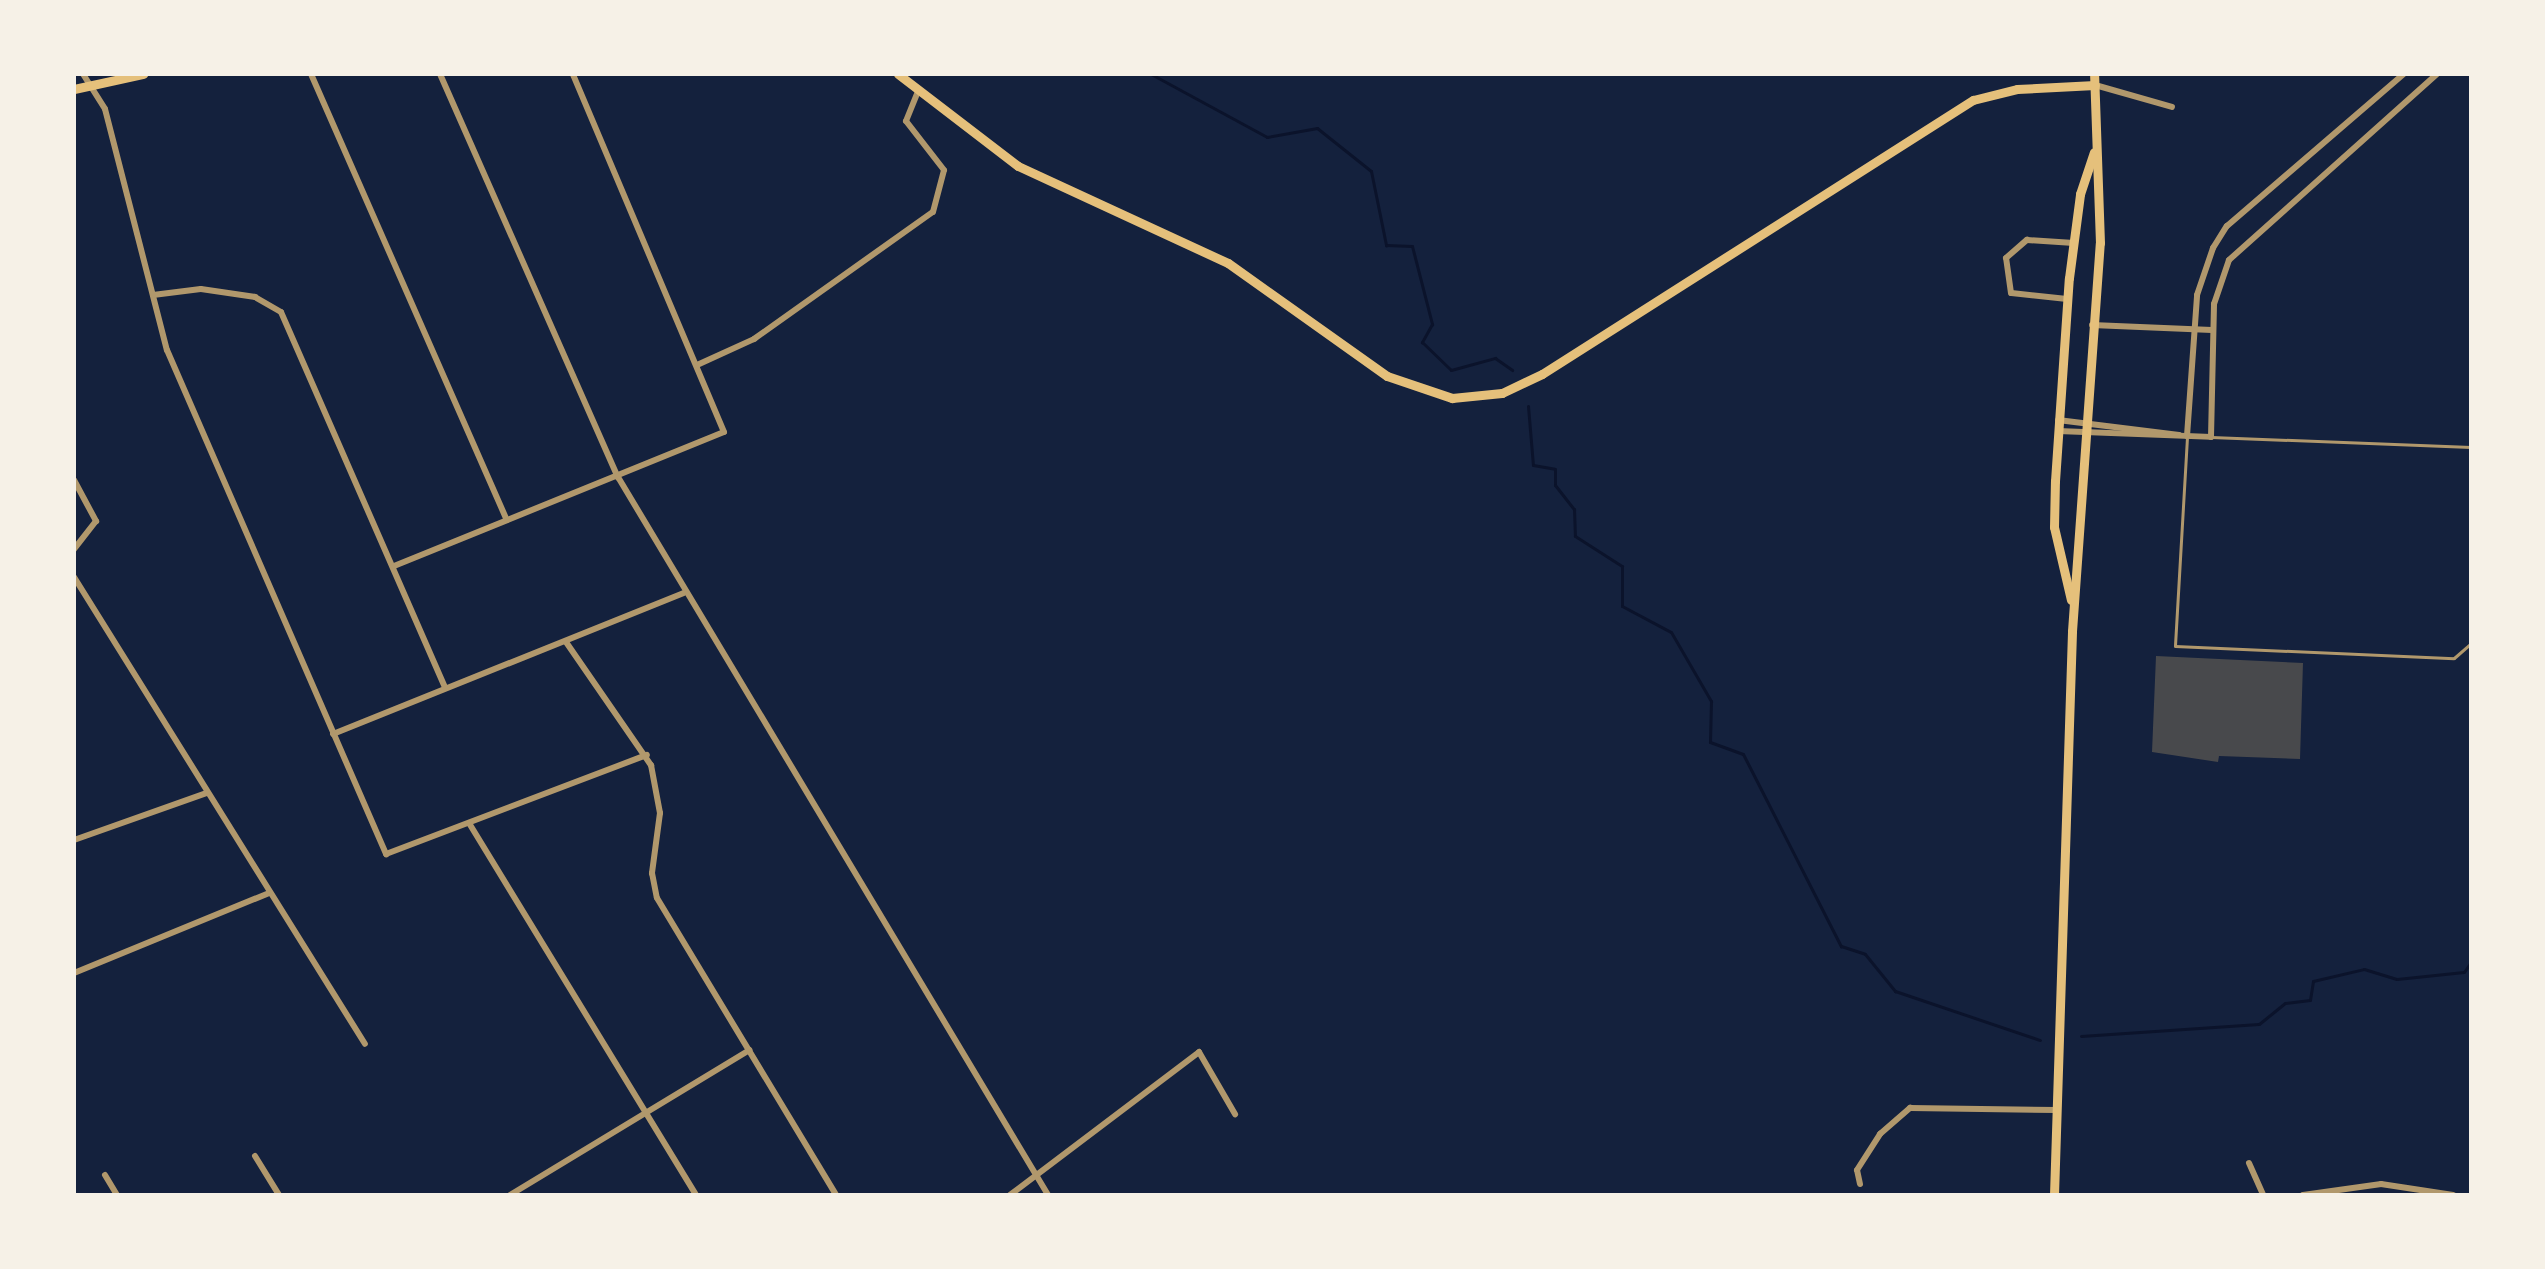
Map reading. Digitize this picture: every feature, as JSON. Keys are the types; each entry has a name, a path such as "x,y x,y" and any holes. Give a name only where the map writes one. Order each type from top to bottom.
{"main road":[{"path":"74,89 143,74"},
{"path":"898,74 1046,182 1228,263 1387,376 1452,398 1496,394 1542,374 1973,100 2017,89 2094,80 2099,190 2073,609 2054,1195"},
{"path":"2073,609 2053,522 2067,299 2077,214 2095,149"}],"street":[{"path":"83,74 105,109 171,361 386,854 647,755"},
{"path":"311,74 507,520"},
{"path":"440,74 618,477 684,593 1048,1195"},
{"path":"394,566 724,432 573,74"},
{"path":"2187,436 2194,329 2203,269 2227,226 2404,74"},
{"path":"2058,431 2085,428 2211,437 2212,330 2220,279 2241,244 2437,74"},
{"path":"2094,80 2172,107"},
{"path":"697,365 754,339 933,212 944,170 906,121 918,91"},
{"path":"2067,299 2009,291 2006,258 2014,245 2074,243"},
{"path":"153,295 214,291 255,297 281,312 445,688"},
{"path":"2092,325 2212,330"},
{"path":"2058,420 2085,428"},
{"path":"74,480 96,521 74,549"},
{"path":"74,577 365,1044"},
{"path":"333,734 684,593"},
{"path":"74,601 84,595"},
{"path":"566,642 647,755 660,813 654,891 836,1195"},
{"path":"74,840 207,793"},
{"path":"469,823 696,1195"},
{"path":"74,973 269,893"},
{"path":"510,1195 749,1050"},
{"path":"1010,1195 1037,1177 1076,1139 1199,1052 1235,1114"},
{"path":"1860,1184 1857,1170 1880,1134 1910,1108 2057,1110"},
{"path":"255,1156 279,1195"},
{"path":"2249,1163 2263,1195"},
{"path":"105,1175 117,1195"},
{"path":"2303,1195 2381,1184 2453,1195"}],"lane":[{"path":"2187,436 2175,646 2454,658 2471,643"},
{"path":"2211,437 2471,447"}],"building":[{"path":"2156,656 2303,663 2300,759 2219,756 2218,762 2152,752"}],"waterway":[{"path":"1151,74 1267,137 1317,128 1371,171 1386,245 1412,246 1432,324 1422,342 1451,370 1495,358 1512,370"},
{"path":"1528,406 1533,465 1555,469 1555,485 1574,509 1575,536 1622,566 1622,606 1671,632 1711,701 1710,742 1743,754 1841,946 1865,954 1895,991 2040,1040"},
{"path":"2081,1036 2259,1024 2285,1003 2310,1000 2313,981 2364,969 2397,979 2464,972 2471,962"}]}
